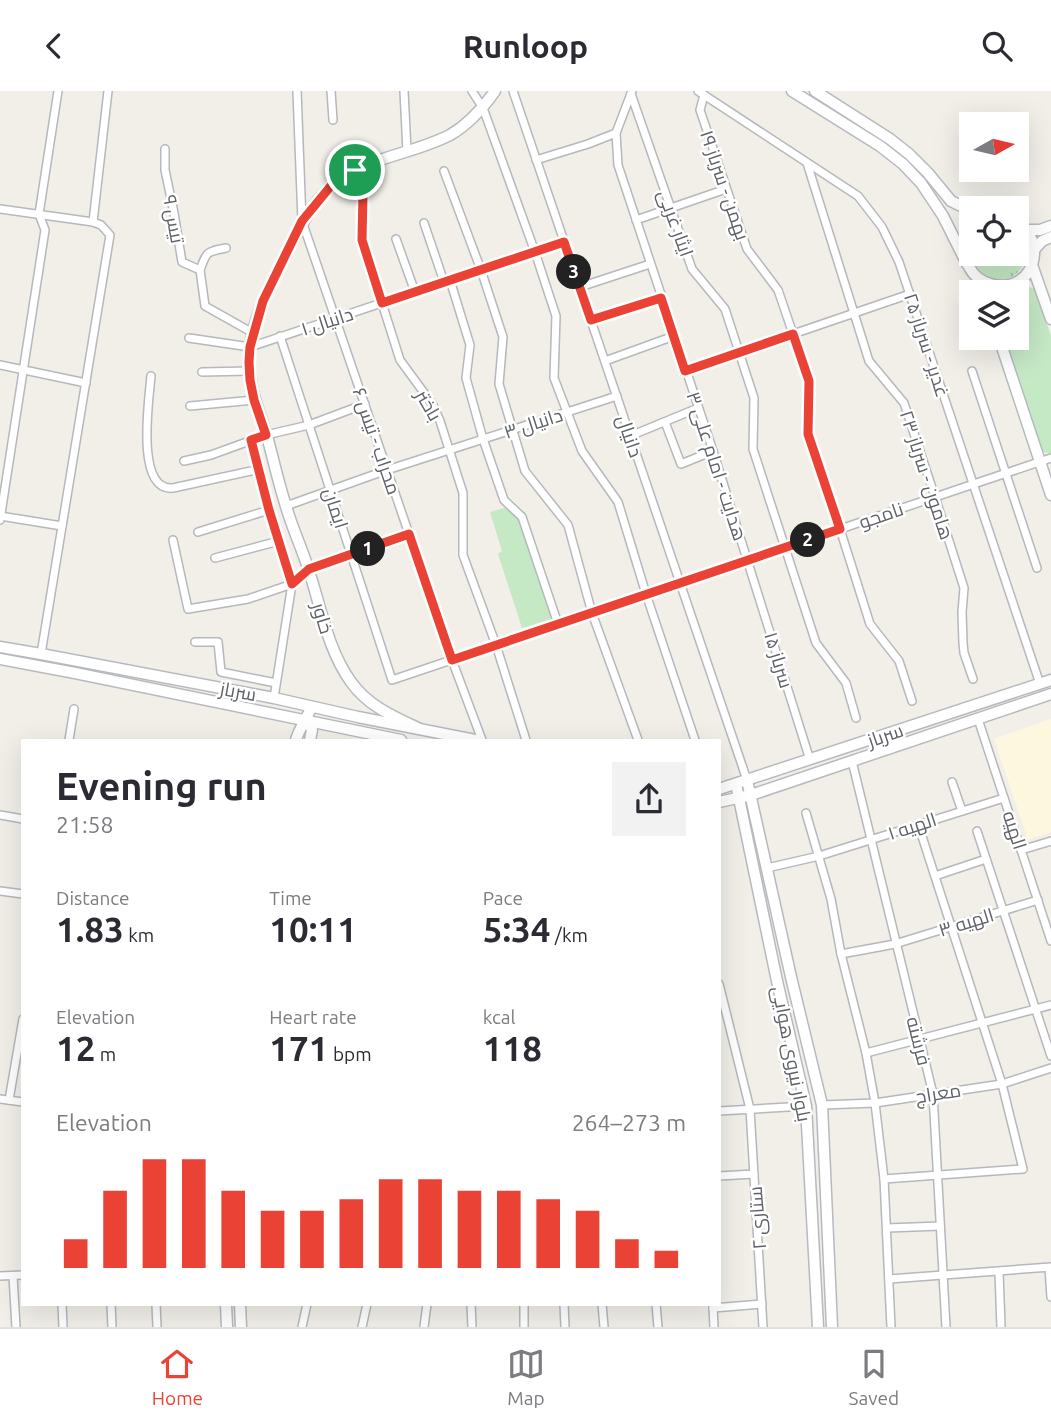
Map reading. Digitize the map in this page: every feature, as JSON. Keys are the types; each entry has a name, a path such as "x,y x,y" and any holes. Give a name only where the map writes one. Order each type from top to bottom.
{"street":[{"path":"58,91 39,214 45,230 0,517 62,526"},
{"path":"93,222 108,91"},
{"name":"محراب - تیس ۶","path":"297,91 302,221 452,660 482,739"},
{"path":"331,91 333,120"},
{"path":"404,91 407,151"},
{"path":"472,91 483,108 556,316 554,378 582,451 618,502 695,739"},
{"name":"خاور","path":"420,729 380,710 367,698 350,681 332,645 254,400 250,347 263,301 302,221 330,187 365,164 450,135 473,118 495,91"},
{"name":"دانیال","path":"513,91 747,780"},
{"path":"792,91 880,146 903,165 921,183 943,216 959,248"},
{"path":"815,91 909,154 929,173 951,201 959,205"},
{"name":"هدایت - امام علی ۳","path":"631,92 616,133 618,165 748,560"},
{"name":"ایثار غربی","path":"631,92 692,269 725,309 754,398 753,449 816,643 846,683 856,717"},
{"name":"غدیر - سرباز ۲۵","path":"701,93 858,196 882,227 899,262 973,484 1046,682"},
{"name":"بهمن - سرباز ۱۹","path":"701,93 700,110 747,249 778,290 809,381 808,434 870,624 899,661 912,701"},
{"path":"536,160 616,133"},
{"name":"تیس ۹","path":"165,149 165,170 182,263 200,270"},
{"name":"هامون - سرباز ۲۳","path":"807,162 869,361 904,403 935,497 964,588 963,643 973,679"},
{"name":"باختر","path":"355,170 363,194 362,240 400,360 433,404 440,421 463,493 463,555 496,645 526,739"},
{"path":"444,171 503,337 499,384 525,471 568,525 592,613 638,739"},
{"path":"636,220 726,189"},
{"path":"0,211 93,222 101,225 110,235 41,654"},
{"path":"424,223 470,345 466,378 482,439 504,500 522,517 558,624"},
{"path":"1029,230 1051,226"},
{"path":"1020,280 1032,265 1034,250 1029,234"},
{"path":"1034,250 1042,241 1051,237"},
{"path":"396,239 415,292"},
{"name":"دانیال ۱","path":"250,347 564,242"},
{"path":"226,249 208,251 200,270 205,306 253,333"},
{"path":"580,287 650,264"},
{"path":"1032,265 1051,319"},
{"path":"968,266 980,280"},
{"path":"685,371 910,294"},
{"path":"591,320 661,298"},
{"path":"605,361 674,336"},
{"name":"ایمان","path":"280,337 392,680"},
{"path":"189,338 250,347"},
{"path":"1003,350 1051,495"},
{"path":"0,365 86,383"},
{"path":"202,372 250,371"},
{"path":"972,371 1037,568"},
{"path":"151,376 146,446 156,481 162,488 260,469"},
{"name":"دانیال ۳","path":"286,506 617,395"},
{"path":"190,406 254,400"},
{"path":"184,461 266,435 309,425 365,404"},
{"path":"630,436 698,408"},
{"path":"665,422 681,464 713,451"},
{"path":"251,440 292,584 274,698"},
{"name":"نامجو","path":"392,680 1051,458"},
{"path":"198,532 269,510"},
{"path":"173,540 188,609 248,599 292,584 309,569 409,534"},
{"path":"215,558 279,541"},
{"name":"سرباز ۱۵","path":"748,560 810,760"},
{"path":"195,642 218,642 221,672 276,683"},
{"name":"سرباز","path":"0,647 274,698 470,739"},
{"name":"سرباز","path":"0,659 396,739"},
{"path":"75,673 79,661"},
{"name":"سرباز","path":"721,788 1046,682"},
{"name":"سرباز","path":"740,799 1051,694"},
{"path":"358,717 370,714 371,707 367,698"},
{"path":"974,705 978,719"},
{"path":"296,739 298,730 307,720 311,707"},
{"path":"69,739 74,709"},
{"name":"الهیه","path":"978,719 1051,941"},
{"path":"307,720 312,730 310,739"},
{"name":"فرشته","path":"852,761 933,1094 946,1327"},
{"name":"بلوار نیروی هوایی","path":"747,780 822,1105 832,1327"},
{"path":"952,782 962,811"},
{"name":"بلوار نیروی هوایی","path":"736,784 806,1106 818,1327"},
{"name":"الهیه ۱","path":"767,868 819,856 1004,798"},
{"path":"721,802 740,799"},
{"path":"806,813 831,899 875,1103 884,1179 891,1327"},
{"path":"0,815 21,819"},
{"path":"884,1179 1023,1169 1002,1084 918,824"},
{"path":"976,831 1051,1056"},
{"path":"1021,850 1051,841"},
{"path":"935,876 986,859"},
{"path":"0,891 21,894"},
{"name":"الهیه ۳","path":"841,954 895,944 1038,900"},
{"path":"777,981 791,978"},
{"name":"ستاری ۲","path":"721,992 750,1109 763,1327"},
{"path":"866,1053 1051,1005"},
{"path":"721,1027 730,1027"},
{"path":"9,1100 21,1031"},
{"name":"معراج","path":"822,1105 875,1103 1002,1084 1051,1068"},
{"path":"0,1099 21,1103"},
{"path":"721,1111 822,1105"},
{"path":"721,1176 754,1174"},
{"path":"887,1228 940,1226"},
{"path":"889,1279 1050,1267 1051,1297"},
{"path":"999,1272 1001,1327"},
{"path":"0,1276 21,1275"},
{"path":"13,1276 16,1327"},
{"path":"721,1306 762,1304"},
{"path":"62,1306 63,1327"},
{"path":"111,1306 112,1327"},
{"path":"156,1306 157,1327"},
{"path":"226,1306 227,1327"},
{"path":"240,1306 241,1327"},
{"path":"302,1327 307,1306"},
{"path":"362,1327 367,1306"},
{"path":"424,1327 428,1306"},
{"path":"471,1306 472,1327"},
{"path":"524,1306 524,1327"},
{"path":"564,1306 565,1327"},
{"path":"602,1306 604,1327"},
{"path":"656,1306 657,1327"},
{"path":"713,1306 714,1327"}],"shaded area":[{"path":"1051,719 1051,832 1028,840 994,739"}],"green space":[{"path":"976,266 1022,266 1012,277 1001,280 989,279"},
{"path":"1029,287 1037,293 1051,336 1051,454 1043,452 1009,350 1029,350"},
{"path":"514,505 552,619 522,628 498,554 502,551 490,512"}],"route":[{"path":"355,170 363,194 362,240 382,303 564,242 591,320 661,298 685,371 793,334 809,381 808,434 840,529 452,660 409,534 309,569 292,584 251,440 266,435 250,380 250,347 263,301 302,221 330,187 355,170"}]}
